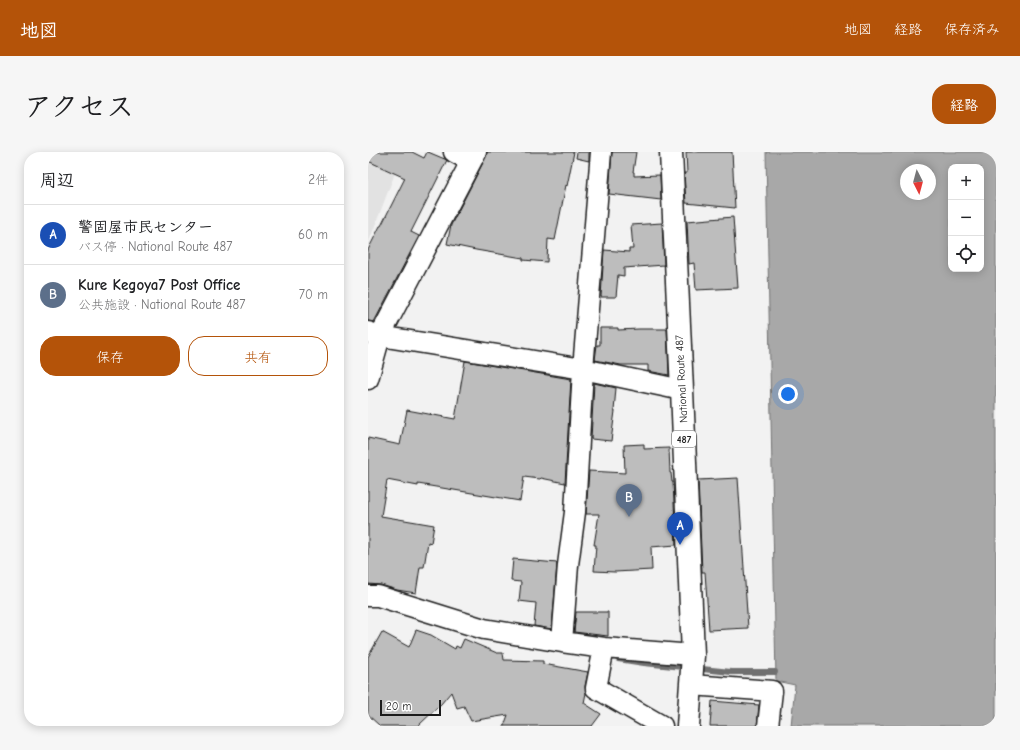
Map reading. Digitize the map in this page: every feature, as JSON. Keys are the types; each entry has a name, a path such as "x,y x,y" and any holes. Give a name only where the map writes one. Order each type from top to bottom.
{"highway":[{"name":"National Route 487","path":"671,152 693,655 688,726"}],"street":[{"path":"562,642 568,565 575,512 583,369 601,152"},
{"path":"368,379 374,334 467,155"},
{"path":"374,334 583,369 682,390"},
{"path":"368,596 378,596 484,629 604,648 693,655"},
{"path":"604,648 596,688 662,726"},
{"path":"691,685 772,691 768,726"}],"shaded area":[{"path":"368,152 403,152 368,244"},
{"path":"766,152 996,152 996,726 791,726 795,685 776,681"}],"building":[{"path":"368,152 412,152 424,158 428,152 447,160 411,232 419,236 374,322 368,321 368,250 405,178 368,161"},
{"path":"487,152 574,152 555,240 548,239 547,262 523,260 523,258 447,244 451,225 486,157"},
{"path":"577,152 589,152 589,161 576,158"},
{"path":"612,152 636,152 633,172 634,176 660,175 661,200 609,194"},
{"path":"686,152 732,152 735,208 686,203 684,173 687,173"},
{"path":"733,217 738,288 696,290 694,263 689,264 687,221"},
{"path":"662,223 664,265 624,268 624,276 618,275 616,297 601,297 604,250 629,252 629,249 633,249 631,225"},
{"path":"600,328 618,328 618,330 667,329 669,375 648,371 648,365 621,365 595,360 597,345 600,345"},
{"path":"465,361 571,379 565,483 541,478 524,477 520,501 387,480 381,516 434,525 431,543 428,542 424,567 420,567 416,593 397,590 381,585 368,584 368,438 400,445 407,410 455,419"},
{"path":"594,383 616,388 611,441 591,439"},
{"path":"644,444 644,449 669,448 670,473 673,482 676,545 651,547 652,570 615,572 594,571 596,545 594,545 599,514 586,514 589,471 625,473 624,445"},
{"path":"738,478 748,628 709,630 705,572 702,572 698,480"},
{"path":"513,559 557,563 552,629 534,626 536,603 519,601 521,582 511,581"},
{"path":"576,612 608,612 608,636 574,632"},
{"path":"416,630 431,635 455,649 456,646 460,648 464,639 497,653 503,653 504,660 543,661 543,664 588,672 584,703 601,714 592,726 504,726 508,715 471,721 464,706 457,708 451,692 418,726 380,726 368,715 368,657 382,632 409,647"},
{"path":"712,701 759,705 757,726 710,726"}],"waterway":[{"path":"618,659 731,672 775,672"}],"place":[{"name":"Kure Kegoya7 Post Office","path":"629,517"},
{"name":"警固屋市民センター","path":"680,545"}]}
